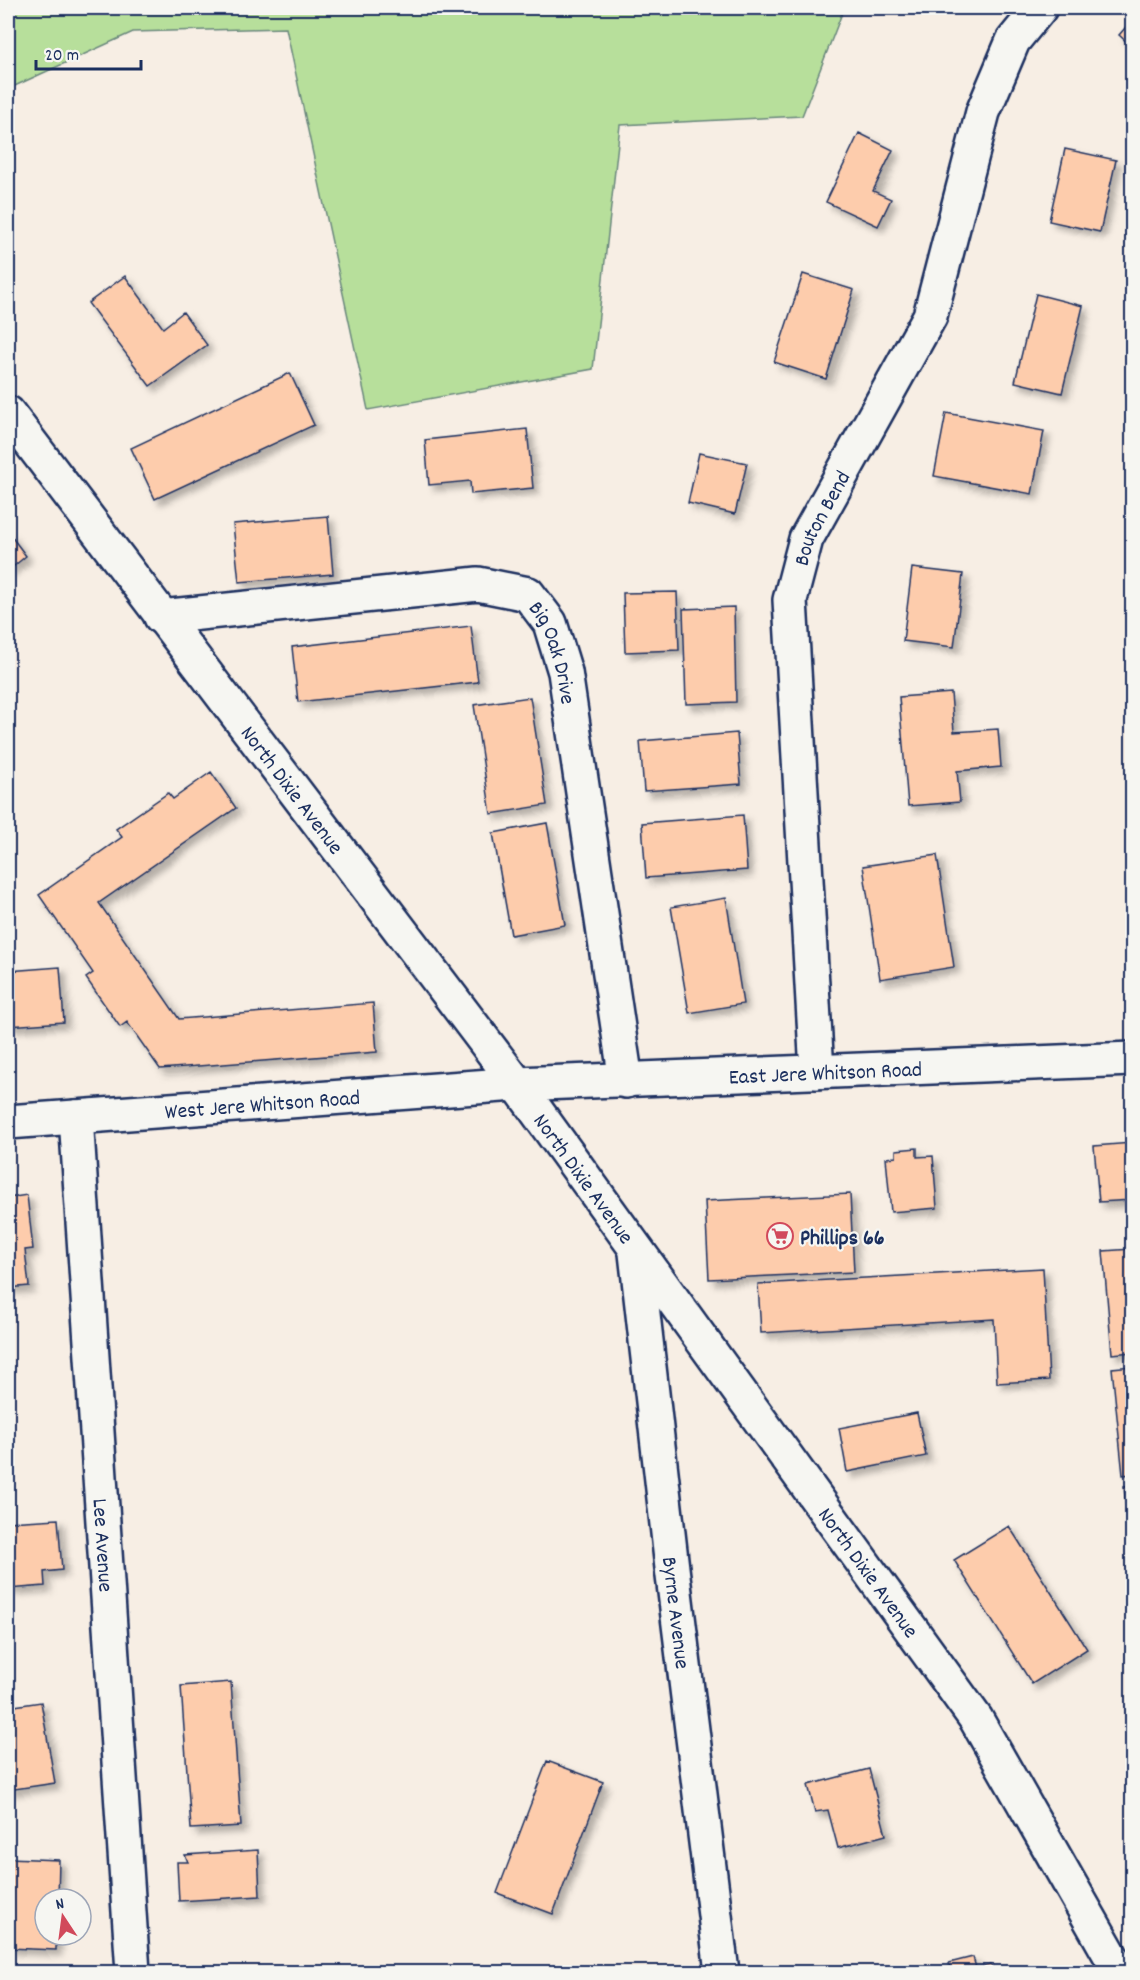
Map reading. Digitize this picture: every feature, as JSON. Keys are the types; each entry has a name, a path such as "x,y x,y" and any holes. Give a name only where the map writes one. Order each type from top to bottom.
{"street":[{"name":"Bouton Bend","path":"817,1072 790,600 806,539 930,316 983,112 1013,41 1040,8"},
{"name":"North Dixie Avenue","path":"8,413 517,1084 976,1719 1120,1972"},
{"name":"Big Oak Drive","path":"161,616 478,584 528,594 550,623 565,672 626,1081"},
{"name":"East Jere Whitson Road","path":"517,1084 1132,1059"},
{"name":"West Jere Whitson Road","path":"8,1122 517,1084"},
{"name":"Lee Avenue","path":"76,1117 133,1972"},
{"name":"Byrne Avenue","path":"636,1251 722,1972"}],"green space":[{"path":"8,8 844,8 802,116 620,125 593,369 368,410 286,28 133,32 8,89"}],"building":[{"path":"1132,20 1132,47 1119,35"},
{"path":"859,133 893,150 873,191 891,199 878,226 826,202"},
{"path":"1065,149 1116,160 1100,232 1049,221"},
{"path":"803,274 854,290 826,379 774,362"},
{"path":"125,276 163,328 183,312 207,345 150,386 88,303"},
{"path":"1036,294 1083,306 1062,393 1015,382"},
{"path":"290,373 314,425 155,499 131,448"},
{"path":"946,413 1044,431 1032,494 934,476"},
{"path":"527,429 533,488 471,494 470,481 429,485 425,440"},
{"path":"699,453 747,463 735,514 688,503"},
{"path":"328,516 333,574 239,582 233,524"},
{"path":"8,532 26,556 8,571"},
{"path":"912,568 963,574 954,647 903,641"},
{"path":"677,592 679,650 625,652 623,593"},
{"path":"734,607 736,702 686,704 683,609"},
{"path":"471,626 478,682 298,702 292,647"},
{"path":"951,693 954,732 998,729 1001,767 957,771 960,802 908,806 899,697"},
{"path":"530,697 547,805 491,814 474,705"},
{"path":"737,733 741,784 644,791 640,741"},
{"path":"211,772 236,808 99,903 179,1019 373,1003 377,1052 160,1069 127,1022 120,1027 86,978 93,973 39,895 122,837 116,829 168,793 173,799"},
{"path":"743,815 747,870 646,878 642,823"},
{"path":"547,823 565,925 511,935 493,833"},
{"path":"937,855 954,967 880,979 863,866"},
{"path":"726,898 743,1004 689,1013 671,907"},
{"path":"60,967 64,1022 8,1026 8,971"},
{"path":"1132,1143 1132,1200 1099,1202 1094,1146"},
{"path":"917,1148 917,1157 933,1156 937,1208 891,1212 886,1158 896,1157 896,1150"},
{"name":"Phillips 66","path":"850,1194 854,1272 709,1279 705,1201"},
{"path":"27,1195 33,1249 25,1250 29,1286 8,1288 8,1198"},
{"path":"1132,1249 1132,1352 1112,1354 1103,1251"},
{"path":"1043,1268 1049,1380 997,1383 994,1319 761,1333 758,1284"},
{"path":"1132,1366 1132,1474 1123,1475 1112,1368"},
{"path":"917,1413 926,1456 847,1472 839,1428"},
{"path":"1132,1485 1132,1578 1124,1486"},
{"path":"58,1519 62,1570 44,1572 45,1586 8,1589 8,1522"},
{"path":"1009,1526 1087,1649 1032,1684 954,1560"},
{"path":"231,1682 241,1826 191,1829 181,1686"},
{"path":"41,1702 55,1783 8,1790 8,1707"},
{"path":"547,1761 603,1782 553,1914 497,1893"},
{"path":"869,1769 886,1835 838,1848 828,1810 815,1812 808,1785"},
{"path":"258,1850 260,1896 179,1901 177,1862 188,1862 185,1855"},
{"path":"8,1858 59,1860 58,1887 33,1887 33,1947 56,1947 56,1950 8,1948"},
{"path":"973,1957 976,1968 991,1965 993,1972 951,1972 949,1963"}],"place":[{"name":"Phillips 66","path":"780,1236"}]}
